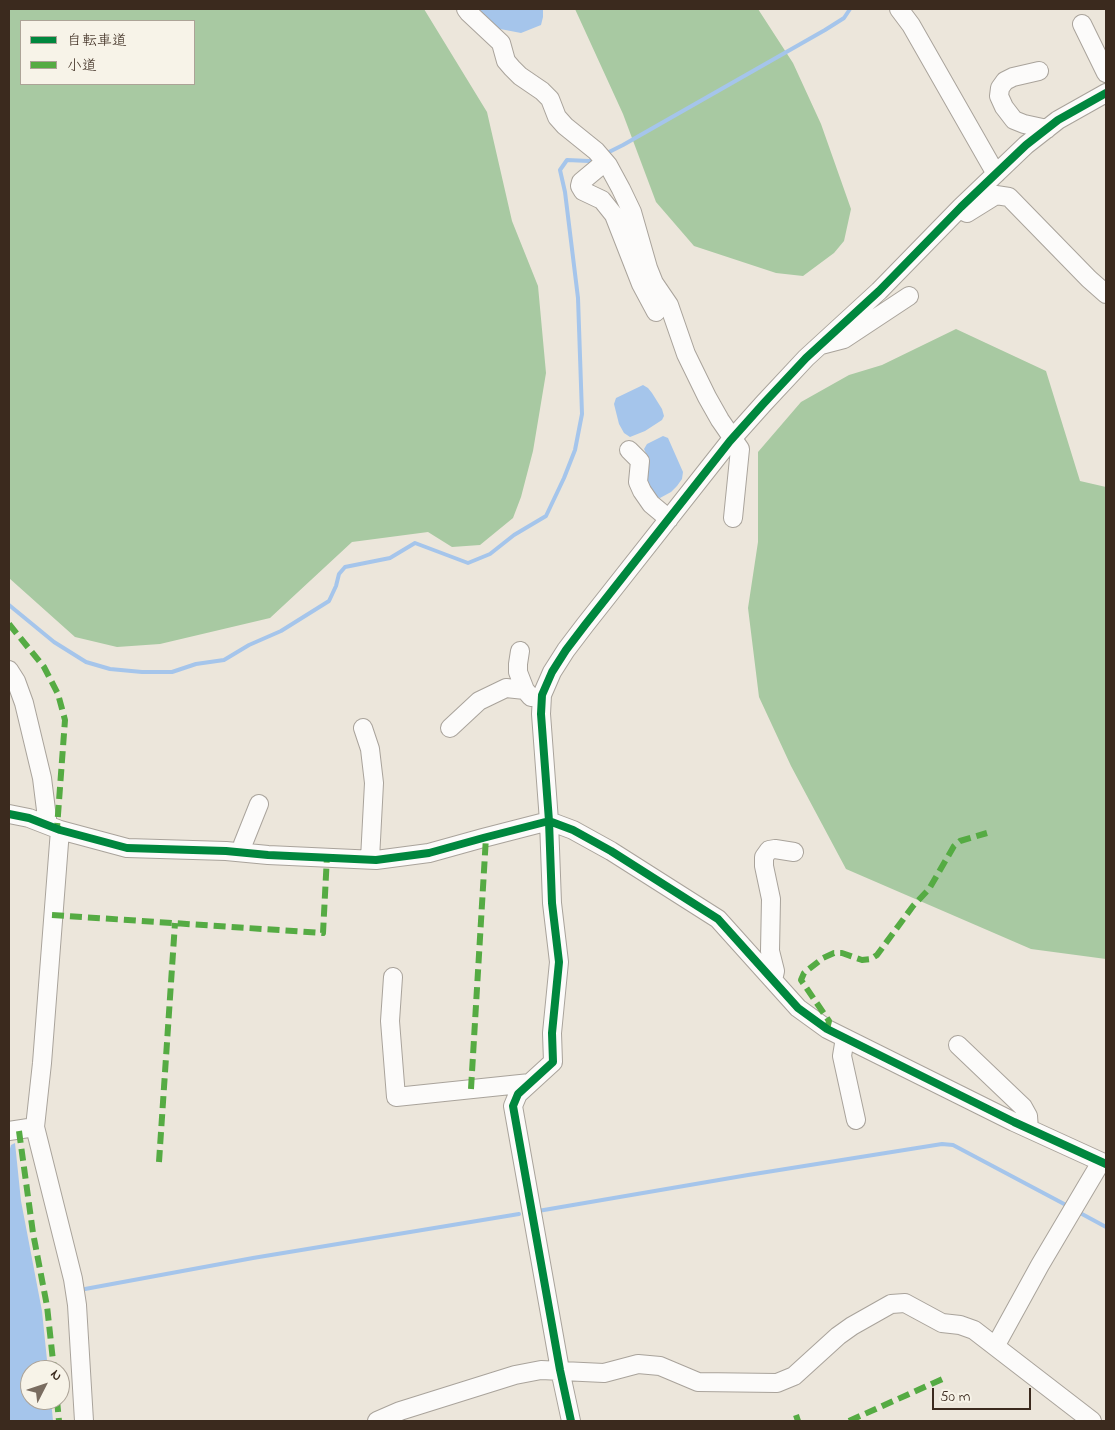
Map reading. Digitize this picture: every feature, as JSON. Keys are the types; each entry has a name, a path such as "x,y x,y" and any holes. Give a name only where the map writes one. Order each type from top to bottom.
{"street":[{"path":"466,9 502,43 506,61 512,68 550,99 557,117 565,126 596,151 621,189 632,212 648,268 654,283 669,305 686,354 720,420 740,449 734,518"},
{"path":"899,9 920,41 996,174"},
{"path":"1082,24 1106,74"},
{"path":"1039,71 1013,77 1006,81 1000,88 999,96 1004,107 1014,120 1048,129"},
{"path":"571,1421 560,1370 513,1106 518,1094 553,1062 552,1033 559,962 552,903 549,821 541,714 542,695 552,672 566,650 732,439 764,403 819,346 879,291 961,207 1026,145 1058,120 1106,93"},
{"path":"605,162 581,182 580,186 583,191 602,200 614,215 641,284 656,312"},
{"path":"961,207 967,213 996,195 1009,197 1106,294"},
{"path":"819,346 844,339 909,296"},
{"path":"629,450 640,462 638,482 642,491 651,504 669,519"},
{"path":"520,651 518,672 525,690 530,697 542,700"},
{"path":"9,670 16,681 24,703 42,778 47,818 53,827 42,1063 35,1127 74,1279 84,1421"},
{"path":"450,728 479,701 506,688 525,690"},
{"path":"363,728 370,749 374,783 370,859"},
{"path":"242,852 243,844 259,804"},
{"path":"9,814 29,818 53,827 127,848 370,859 429,853 549,821 573,830 611,851 718,919 798,1008 827,1029 1029,1129 1104,1163 1068,1216 996,1345"},
{"path":"773,980 775,971 770,951 770,898 764,857 769,850 794,852"},
{"path":"393,977 390,1021 396,1097 530,1083"},
{"path":"845,1038 842,1056 856,1120"},
{"path":"958,1045 1023,1107 1028,1116 1029,1129"},
{"path":"9,1132 35,1127"},
{"path":"377,1421 515,1375 541,1370 604,1373 638,1364 660,1366 698,1382 777,1383 794,1376 838,1336 852,1326 891,1304 898,1303 905,1303 942,1324 960,1325 974,1330 996,1345 1011,1360 1092,1421"}],"green space":[{"path":"9,9 424,9 487,112 512,221 538,286 546,373 533,451 521,497 513,518 480,545 452,547 428,532 352,542 270,618 160,644 117,647 75,637 9,578"},
{"path":"575,9 758,9 793,63 821,124 851,209 844,241 834,253 803,276 776,273 694,246 656,202 623,114"},
{"path":"956,329 1046,371 1080,481 1106,487 1106,959 1031,949 846,869 791,766 759,697 748,608 758,542 758,452 801,402 849,375 882,365"}],"water":[{"path":"480,9 543,9 543,17 541,25 521,33 495,28 485,21"},
{"path":"643,385 652,393 664,416 662,420 645,431 630,437 624,433 619,424 614,404 616,398"},
{"path":"663,436 668,438 683,472 682,479 677,486 660,498 656,497 649,487 646,478 649,460 644,449 647,444"},
{"path":"15,1143 21,1201 42,1311 47,1360 20,1360 20,1410 52,1410 53,1421 9,1421 9,1152 11,1145"}],"waterway":[{"path":"605,154 825,30 844,18 850,9"},
{"path":"9,605 54,642 86,662 110,669 172,672 196,664 224,660 249,645 281,631 329,601 339,574 345,567 390,558 415,543 468,563 490,554 514,535 546,516 575,450 582,414 578,298 565,192 560,170 567,160 589,161 596,158"},
{"path":"538,1211 942,1144 953,1145 1066,1205"},
{"path":"85,1289 253,1258 519,1214"},
{"path":"1082,1214 1106,1227"}],"marked path":[{"path":"9,624 44,667 58,694 65,720 57,828"},
{"path":"827,1029 829,1021 801,980 804,973 823,958 834,953 842,953 862,960 871,959 877,955 913,906 929,889 954,846 960,841 987,833"},
{"path":"471,1089 486,837"},
{"path":"52,915 323,933 327,856"},
{"path":"159,1162 175,923"},
{"path":"19,1131 33,1233 47,1306 53,1360"},
{"path":"849,1421 947,1377"},
{"path":"58,1410 59,1421"},
{"path":"796,1415 798,1421"}],"cycle path":[{"path":"571,1421 560,1370 513,1106 518,1094 553,1062 552,1033 559,962 552,903 549,821 541,714 542,695 552,672 585,625 730,441 806,358 879,291 961,207 1026,145 1058,120 1106,93"},
{"path":"9,814 29,818 60,830 127,848 226,851 376,860 429,853 549,821 573,830 611,851 718,919 798,1008 827,1029 1014,1122 1106,1164"}]}
